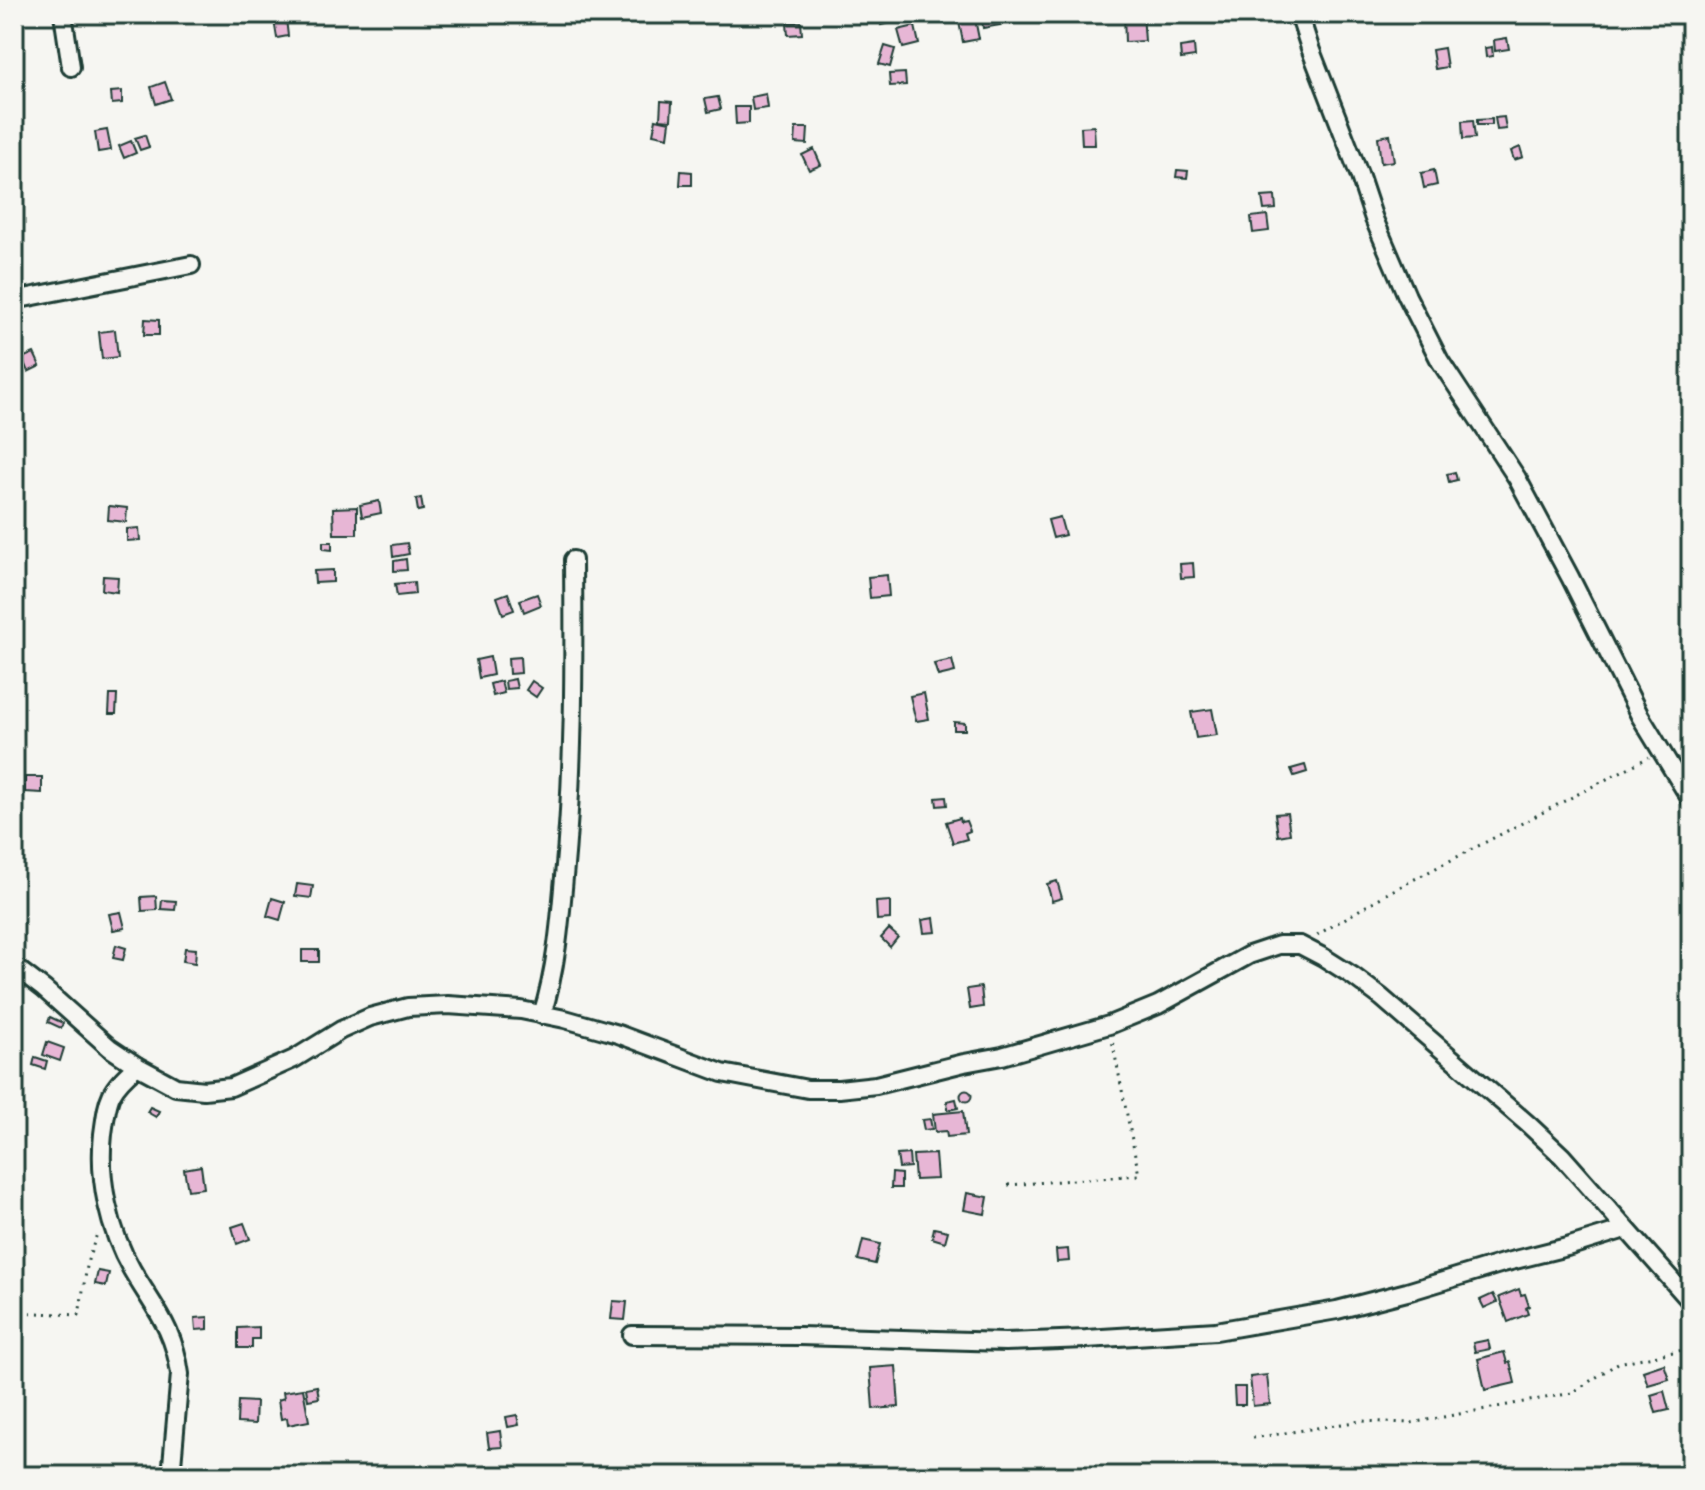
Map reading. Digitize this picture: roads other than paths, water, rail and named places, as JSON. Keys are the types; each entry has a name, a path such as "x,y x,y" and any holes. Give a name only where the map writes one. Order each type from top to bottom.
{"street":[{"path":"63,14 71,67"},
{"path":"1299,14 1374,219 1407,296 1440,361 1517,478 1640,716 1691,800"},
{"path":"14,300 191,265"},
{"path":"542,1015 556,952 570,808 573,560"},
{"path":"14,966 110,1048 176,1087 204,1090 231,1087 294,1059 341,1030 370,1017 408,1007 475,1006 521,1010 618,1034 722,1073 808,1089 839,1089 876,1085 1002,1056 1109,1025 1158,1005 1249,955 1279,945 1300,945 1381,997 1529,1125 1562,1156 1691,1302"},
{"path":"137,1066 111,1091 102,1164 110,1220 122,1251 164,1321 178,1358 180,1374 171,1476"},
{"path":"632,1335 1005,1342 1216,1331 1337,1310 1625,1229"}]}
